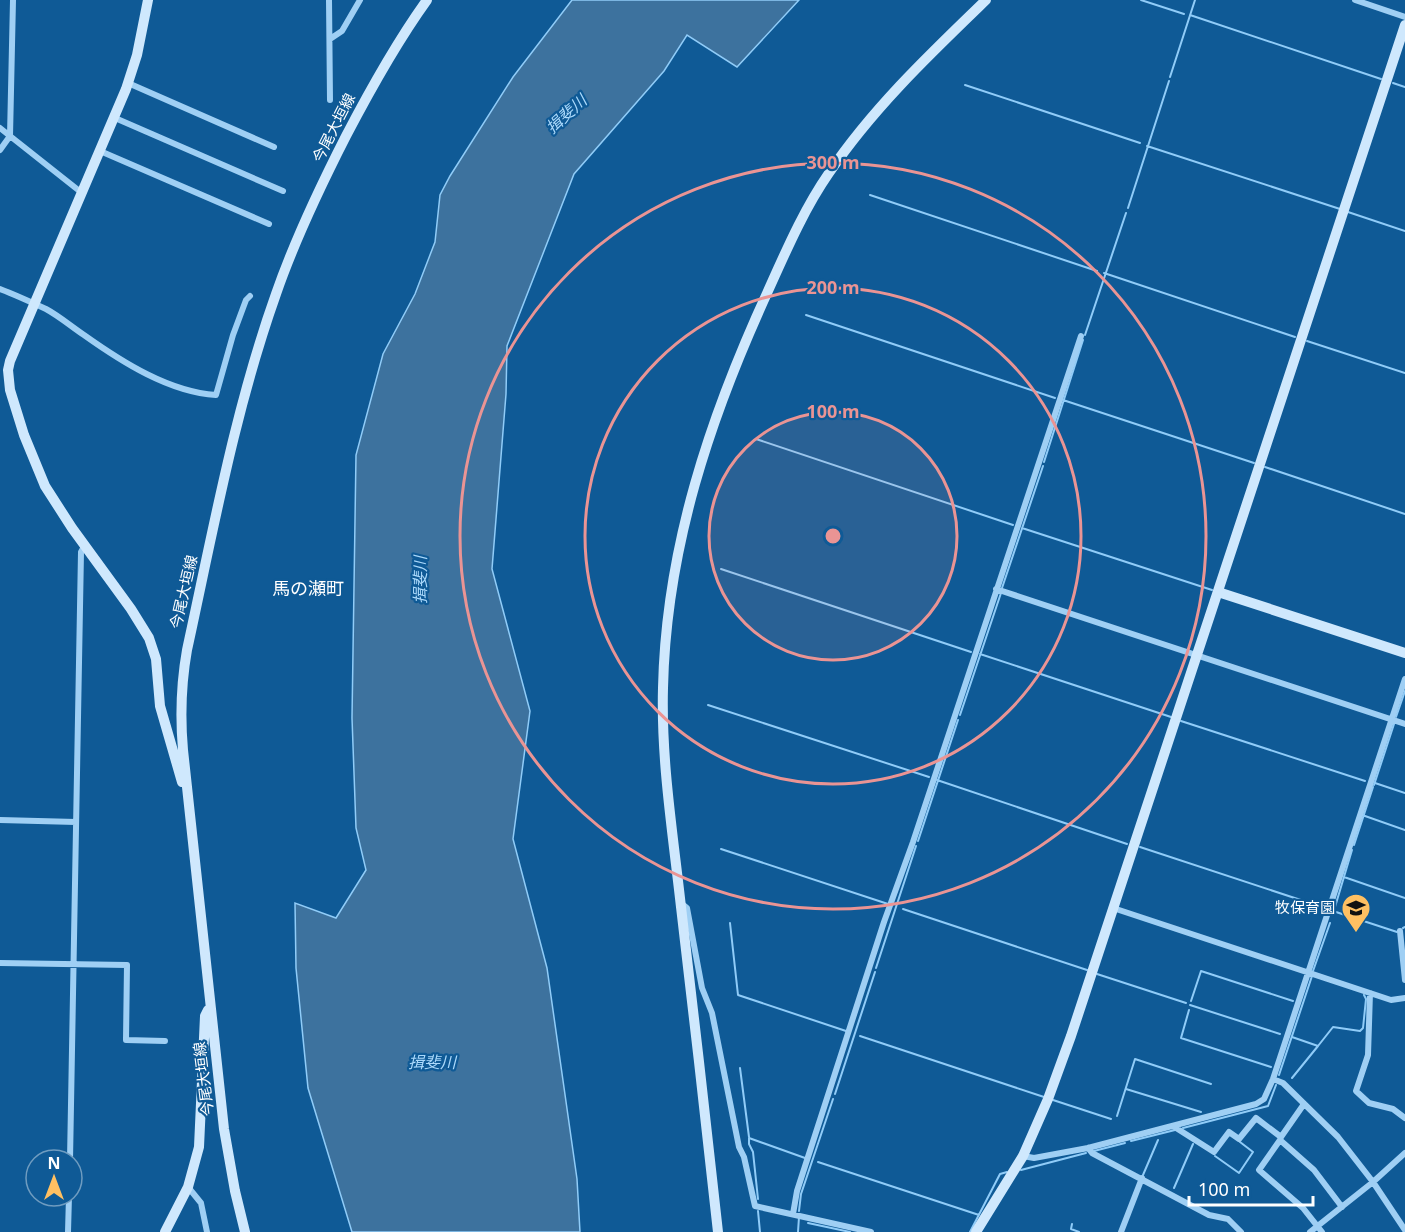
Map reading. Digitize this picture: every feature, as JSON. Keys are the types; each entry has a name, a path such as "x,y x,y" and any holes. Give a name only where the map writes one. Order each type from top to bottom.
{"street":[{"path":"0,150 10,136 13,0"},
{"path":"148,0 137,55 128,83 10,361 5,390 45,486 149,638 156,659 160,706 181,781 187,786"},
{"path":"329,0 330,100"},
{"path":"330,39 342,31 360,0"},
{"name":"今尾大垣線","path":"245,1232 229,1160 210,1006 181,717 182,683 187,650 239,419 259,344 287,262 332,164 373,86 427,0"},
{"path":"718,1232 665,770 663,690 665,643 680,542 691,492 717,414 749,332 791,241 828,174 872,116 926,57 986,0"},
{"path":"1355,0 1405,17"},
{"path":"976,1232 1023,1155 1052,1088 1405,25"},
{"path":"128,83 274,147"},
{"path":"115,118 283,191"},
{"path":"0,128 82,193"},
{"path":"100,151 269,224"},
{"path":"0,289 47,310 120,361 139,371 169,384 207,395 216,395 233,335 246,300 250,296"},
{"path":"793,1214 800,1180 1081,336"},
{"path":"70,1148 81,552 85,545"},
{"path":"996,589 1405,724"},
{"path":"1218,592 1405,653"},
{"path":"1023,1155 1035,1158 1088,1148 1264,1100 1273,1079 1405,679"},
{"path":"0,820 76,822"},
{"path":"681,903 687,909 702,988 712,1013 739,1147 744,1157 755,1206 872,1232"},
{"path":"1113,909 1391,1000 1405,998"},
{"path":"1400,931 1405,980"},
{"path":"0,963 127,965 126,1040 165,1041"},
{"path":"1370,993 1368,1056 1356,1091 1369,1103 1393,1109 1405,1118"},
{"path":"165,1232 188,1187 199,1147 205,1016 210,1006"},
{"path":"1273,1079 1282,1083 1338,1137 1373,1182 1405,1230"},
{"path":"1304,1104 1259,1170 1303,1208 1322,1232"},
{"path":"1173,1126 1214,1152 1229,1132 1239,1139 1256,1118 1314,1170 1342,1207"},
{"path":"1088,1148 1092,1153 1209,1215 1228,1219 1241,1232"},
{"path":"1310,1232 1373,1182 1405,1153"},
{"path":"1120,1232 1142,1178"},
{"path":"188,1187 201,1203 207,1232"},
{"path":"68,1232 69,1208"}],"water":[{"name":"揖斐川","path":"572,0 799,0 737,67 687,35 664,71 574,174 507,346 506,394 492,569 530,711 513,839 547,968 577,1179 580,1232 352,1232 308,1088 296,968 295,903 336,918 366,870 356,828 352,718 356,455 383,354 415,294 435,242 440,195 513,77"}],"waterway":[{"path":"1141,0 1184,14"},
{"path":"1170,77 1195,0"},
{"path":"1190,15 1381,79"},
{"path":"1128,208 1169,81"},
{"path":"1393,83 1405,87"},
{"path":"965,85 1140,143"},
{"path":"1147,146 1340,209"},
{"path":"870,195 1097,271"},
{"path":"1348,212 1405,231"},
{"path":"1085,335 1126,213"},
{"path":"1104,273 1295,337"},
{"path":"806,315 1055,398"},
{"path":"1044,462 1083,340"},
{"path":"1307,341 1405,373"},
{"path":"1063,400 1254,463"},
{"path":"756,439 1013,525"},
{"path":"1002,588 1043,466"},
{"path":"1265,467 1405,514"},
{"path":"1022,528 1212,590"},
{"path":"721,569 971,652"},
{"path":"960,715 1001,593"},
{"path":"980,654 1171,717"},
{"path":"1396,717 1405,691"},
{"path":"708,705 929,777"},
{"path":"918,841 958,720"},
{"path":"1181,721 1365,781"},
{"path":"1374,785 1394,724"},
{"path":"937,780 1127,844"},
{"path":"1375,783 1405,793"},
{"path":"1354,845 1373,787"},
{"path":"1365,816 1405,830"},
{"path":"876,968 916,846"},
{"path":"1140,847 1322,907"},
{"path":"721,849 888,904"},
{"path":"1335,907 1352,850"},
{"path":"1344,877 1405,898"},
{"path":"903,909 1087,970"},
{"path":"1333,911 1397,932"},
{"path":"730,923 738,995 846,1031"},
{"path":"1313,971 1330,923"},
{"path":"1191,1001 1201,971 1293,1001"},
{"path":"835,1094 875,972"},
{"path":"1097,974 1186,1003"},
{"path":"1279,1075 1312,976"},
{"path":"1292,1037 1318,1046 1333,1027 1360,1031 1363,1028 1366,999 1364,995"},
{"path":"1190,1005 1280,1034"},
{"path":"1189,1010 1181,1038 1271,1067"},
{"path":"860,1036 1044,1097"},
{"path":"1292,1078 1318,1046"},
{"path":"1117,1116 1135,1059 1211,1084"},
{"path":"740,1068 749,1137"},
{"path":"1183,1128 1268,1106 1276,1085"},
{"path":"1126,1089 1201,1112"},
{"path":"799,1211 801,1194 833,1099"},
{"path":"1053,1100 1111,1119"},
{"path":"1131,1141 1175,1130"},
{"path":"758,1199 753,1152 749,1138 805,1158"},
{"path":"1143,1175 1158,1140"},
{"path":"1215,1156 1239,1173 1253,1152 1240,1142"},
{"path":"1094,1151 1125,1143"},
{"path":"1174,1188 1193,1144"},
{"path":"1021,1170 1086,1153"},
{"path":"818,1162 979,1215"},
{"path":"970,1232 1000,1174 1007,1172"},
{"path":"758,1211 760,1232"},
{"path":"798,1232 799,1217"},
{"path":"808,1223 850,1232"},
{"path":"1072,1224 1071,1229 1079,1232"}],"place":[{"name":"牧保育園","path":"1356,934"}],"district":[{"name":"馬の瀬町","path":"308,589"}]}
